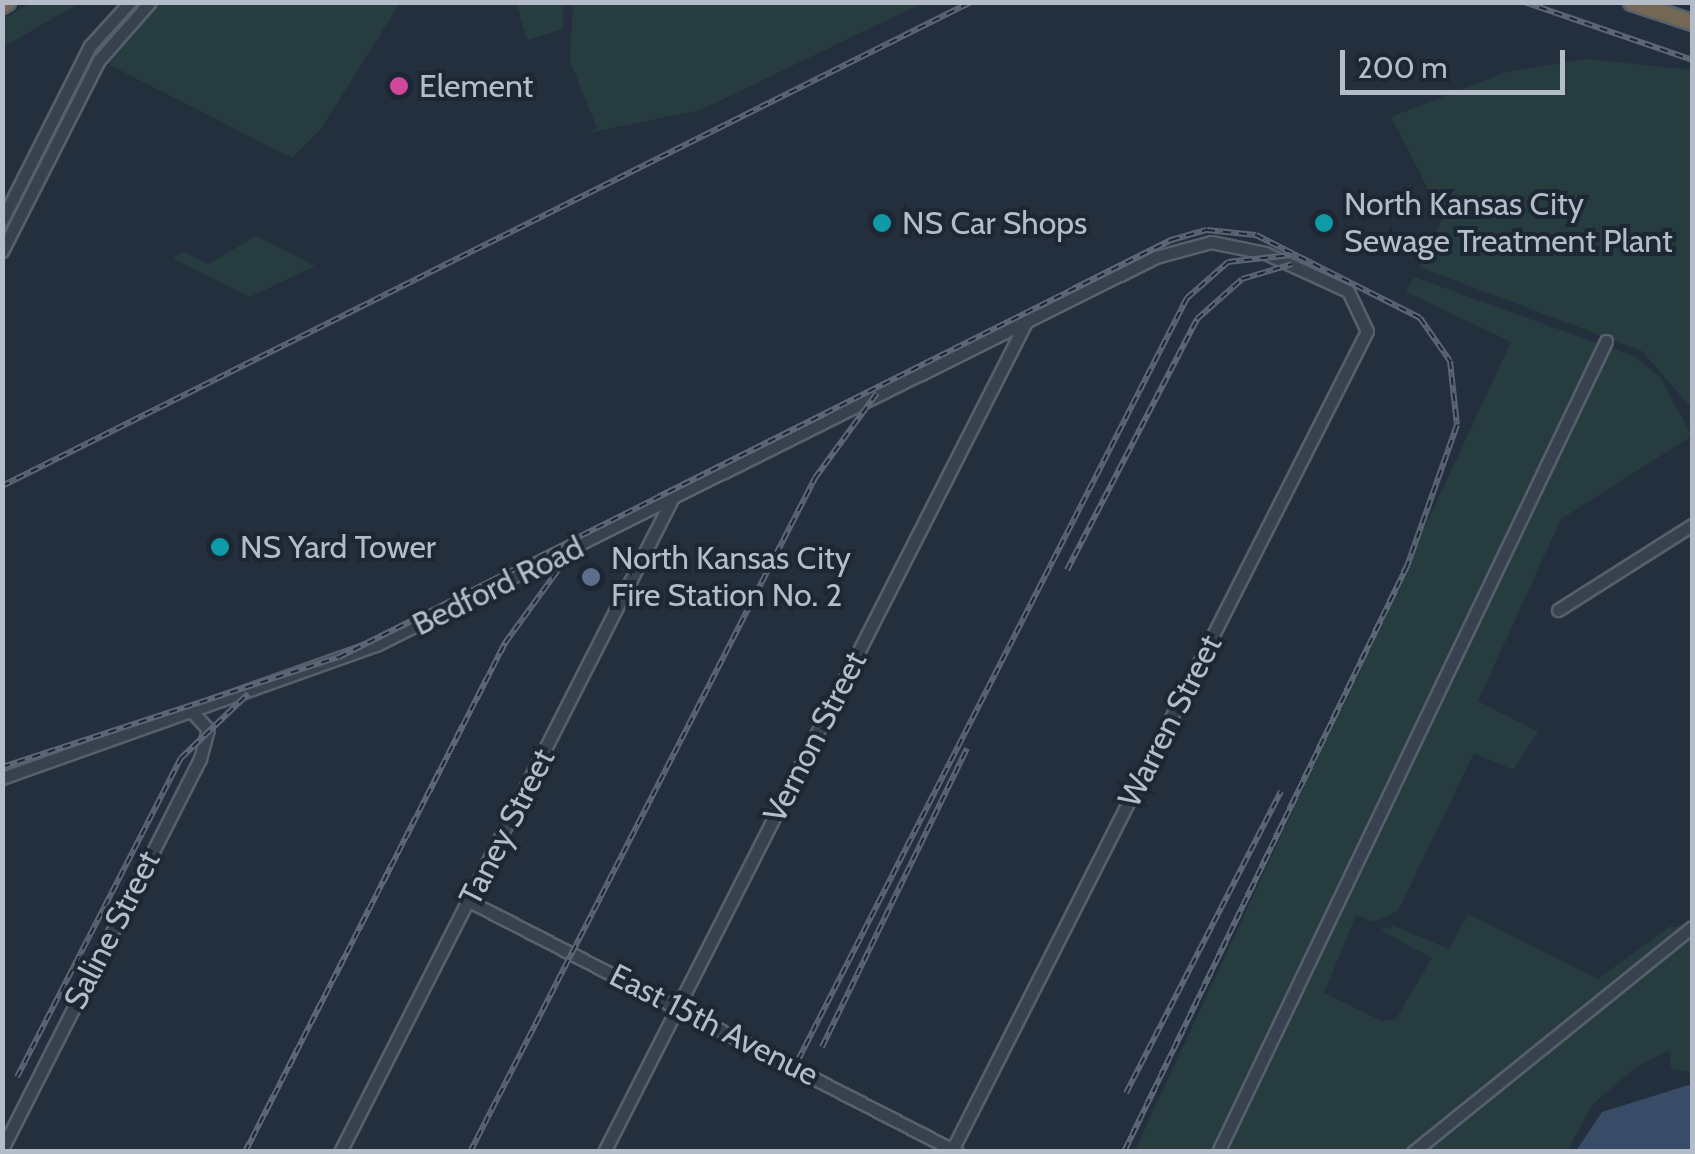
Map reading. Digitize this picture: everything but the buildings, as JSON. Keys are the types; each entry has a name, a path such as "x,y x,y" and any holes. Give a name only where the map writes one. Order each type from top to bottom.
{"highway":[{"path":"1632,2 1692,22"}],"street":[{"path":"2,220 90,46 130,2"},
{"path":"2,251 99,60 150,2"},
{"name":"Bedford Road","path":"2,778 194,714 376,645 1190,244 1243,245 1348,292"},
{"name":"Warren Street","path":"954,1151 1366,331 1348,292"},
{"name":"Vernon Street","path":"604,1152 1026,322"},
{"path":"1218,1152 1606,342"},
{"name":"Taney Street","path":"340,1152 671,501"},
{"path":"1558,610 1692,525"},
{"name":"Saline Street","path":"2,1149 200,758 208,729 194,714"},
{"name":"East 15th Avenue","path":"469,901 954,1151"},
{"path":"1413,1152 1692,928"}],"green space":[{"path":"573,2 922,3 701,110 587,133 597,128 570,61"},
{"path":"31,3 80,3 3,47 3,19"},
{"path":"157,3 400,3 321,129 292,158 102,61"},
{"path":"516,3 563,3 563,29 527,40"},
{"path":"1586,59 1692,70 1692,409 1642,351 1419,267 1443,218 1391,117 1506,72"},
{"path":"256,236 315,266 250,297 173,258 183,252 209,264"},
{"path":"1414,277 1633,356 1660,377 1692,436 1561,519 1478,701 1538,732 1513,770 1474,753 1398,911 1373,922 1356,915 1324,993 1382,1021 1396,1019 1432,958 1380,930 1394,926 1449,949 1468,914 1598,979 1669,927 1692,926 1692,1072 1671,1069 1670,1050 1636,1067 1593,1104 1567,1151 1134,1152 1511,342 1406,292"}],"water":[{"path":"1692,1084 1692,1151 1576,1151 1602,1112"}],"railway":[{"path":"2,486 971,2"},
{"path":"1524,2 1692,60"},
{"path":"2,767 339,657 1171,240 1207,230 1256,235 1420,318 1450,361 1457,425 1407,566 1124,1152"},
{"path":"798,1060 1187,298 1228,262 1291,255"},
{"path":"1067,570 1197,319 1242,279 1292,264"},
{"path":"470,1152 815,478 877,393"},
{"path":"245,1152 505,643 579,541"},
{"path":"17,1077 181,758 248,694"},
{"path":"822,1047 967,748"},
{"path":"1126,1093 1281,791"}],"place":[{"name":"Element","path":"399,86"},
{"name":"NS Car Shops","path":"882,223"},
{"name":"North Kansas City Sewage Treatment Plant","path":"1324,223"},
{"name":"NS Yard Tower","path":"220,547"},
{"name":"North Kansas City Fire Station No. 2","path":"591,577"}]}
